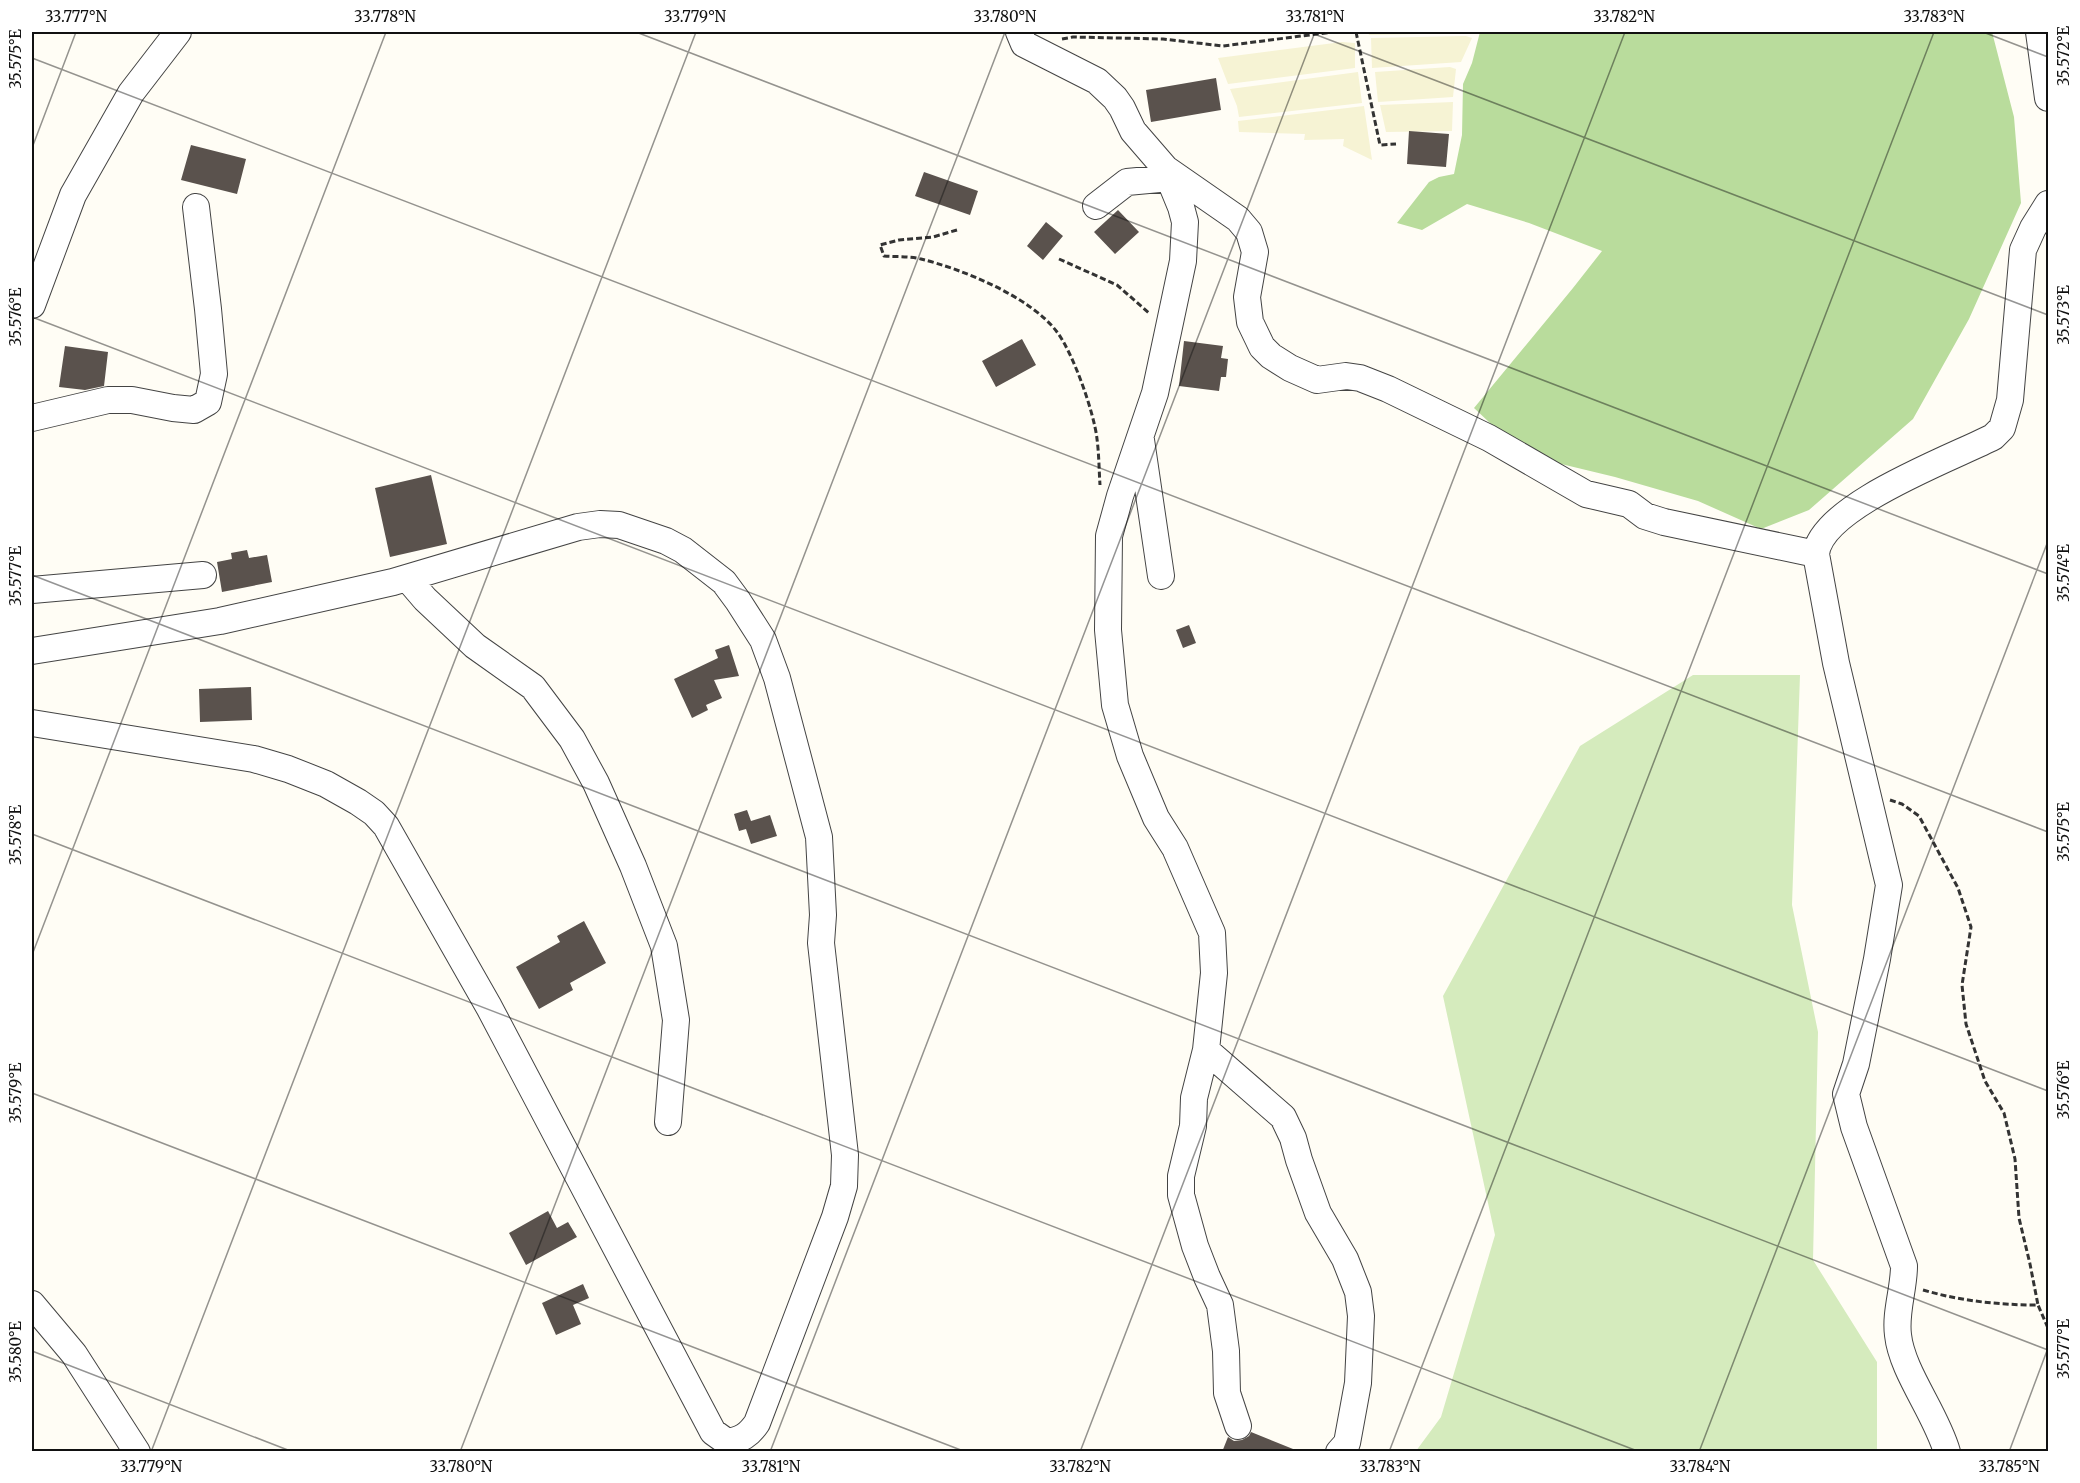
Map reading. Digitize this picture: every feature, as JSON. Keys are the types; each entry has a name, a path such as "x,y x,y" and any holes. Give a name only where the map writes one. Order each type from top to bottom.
{"street":[{"path":"32,305 73,195 131,93 178,32"},
{"path":"2039,32 2049,98"},
{"path":"1022,38 1097,81 1115,98 1133,131 1168,173 1238,219 1249,232 1255,252 1247,297 1250,322 1262,347 1272,357 1317,380 1346,376 1360,378 1388,389 1489,438 1586,494 1629,504 1646,516 1664,522 1816,554"},
{"path":"1096,206 1127,182 1168,173"},
{"path":"1168,173 1181,207 1186,234 1183,261 1155,393 1109,536 1108,606 1113,694 1117,718 1142,787 1156,818 1174,848 1212,933 1214,973 1206,1050 1194,1098 1193,1126 1182,1176 1181,1195 1196,1246 1220,1305 1226,1351 1227,1393 1238,1426"},
{"path":"1947,1452 1941,1431 1906,1364 1898,1336 1898,1310 1904,1284 1904,1266 1854,1127 1846,1094 1858,1053 1877,958 1888,885 1885,864 1876,838 1836,663 1816,554 1817,544 1829,527 1851,509 1899,482 1993,437 2002,428 2010,400 2023,250 2032,228 2049,204"},
{"path":"32,418 108,400 132,400 194,410 208,402 214,374 196,207"},
{"path":"1140,436 1161,576"},
{"path":"32,651 220,621 407,578 578,527 600,524 619,525 666,541 683,550 724,582 763,640 777,678 819,837 823,915 821,943 844,1139 845,1171 844,1186 835,1217 757,1423 745,1437 727,1442 720,1439 710,1426 489,1007 396,842 374,813 326,784 254,759 32,723"},
{"path":"32,590 203,575"},
{"path":"407,578 425,599 475,646 533,687 572,739 596,783 633,866 664,946 676,1020 668,1122"},
{"path":"1206,1050 1283,1117 1293,1138 1318,1213 1345,1259 1358,1292 1361,1316 1358,1383 1347,1443 1339,1452"},
{"path":"32,1304 74,1354 137,1452"}],"path":[{"path":"1022,38 1163,39 1223,46 1333,32"},
{"path":"1356,32 1380,145 1396,144"},
{"path":"957,230 933,237 898,240 880,245 884,256 919,258 997,286 1040,315 1057,332 1070,355 1090,408 1097,437 1100,493"},
{"path":"1059,259 1118,285 1169,330"},
{"path":"1866,792 1902,804 1919,816 1958,888 1971,927 1962,985 1966,1024 1985,1081 2004,1113 2015,1159 2019,1218 2038,1305 2049,1328"},
{"path":"1904,1284 1947,1297 2001,1305 2038,1305"}],"shaded area":[{"path":"1368,32 1473,32 1473,33 1369,35"},
{"path":"1466,36 1472,38 1461,62 1372,68 1371,38"},
{"path":"1342,42 1355,43 1355,68 1228,84 1218,58"},
{"path":"1450,67 1456,69 1453,97 1378,102 1375,72"},
{"path":"1358,72 1362,103 1239,117 1230,89"},
{"path":"1453,102 1452,131 1386,132 1380,105"},
{"path":"1364,106 1372,160 1343,146 1344,139 1304,140 1305,134 1239,132 1238,121"}],"green space":[{"path":"1480,32 1992,32 2014,117 2021,203 1969,319 1913,419 1809,510 1761,529 1698,501 1615,477 1524,455 1474,408 1602,251 1529,223 1467,204 1422,230 1397,223 1429,182 1454,174 1462,135 1463,84 1472,63"},
{"path":"1693,675 1800,675 1792,905 1818,1032 1813,1260 1877,1362 1877,1451 1416,1451 1441,1417 1495,1235 1443,996 1580,746"}],"building":[{"path":"1216,78 1221,110 1151,122 1146,90"},
{"path":"1409,131 1449,134 1446,167 1407,164"},
{"path":"191,145 246,159 237,194 181,180"},
{"path":"924,172 978,191 970,215 915,196"},
{"path":"1118,210 1139,232 1115,254 1094,232"},
{"path":"1046,222 1063,236 1043,260 1027,246"},
{"path":"1022,339 1036,365 996,387 982,361"},
{"path":"1184,341 1223,346 1221,358 1228,359 1226,377 1221,377 1219,391 1179,386"},
{"path":"65,346 108,352 104,386 85,390 59,387"},
{"path":"431,475 447,544 390,557 375,488"},
{"path":"247,550 249,558 267,555 272,582 222,592 217,562 232,559 231,553"},
{"path":"1189,625 1196,643 1183,648 1176,630"},
{"path":"729,645 739,676 714,680 722,698 706,705 708,710 692,718 674,679 718,658 715,650"},
{"path":"251,687 252,720 200,722 199,689"},
{"path":"747,810 751,821 770,815 777,836 751,844 746,829 739,831 734,814"},
{"path":"584,921 606,963 570,983 573,990 539,1009 516,967 560,942 557,936"},
{"path":"548,1211 557,1228 568,1222 577,1237 526,1265 509,1233"},
{"path":"583,1284 589,1298 573,1305 581,1324 556,1335 542,1303"},
{"path":"1251,1432 1298,1452 1222,1452 1228,1437 1234,1441 1242,1440"}]}
